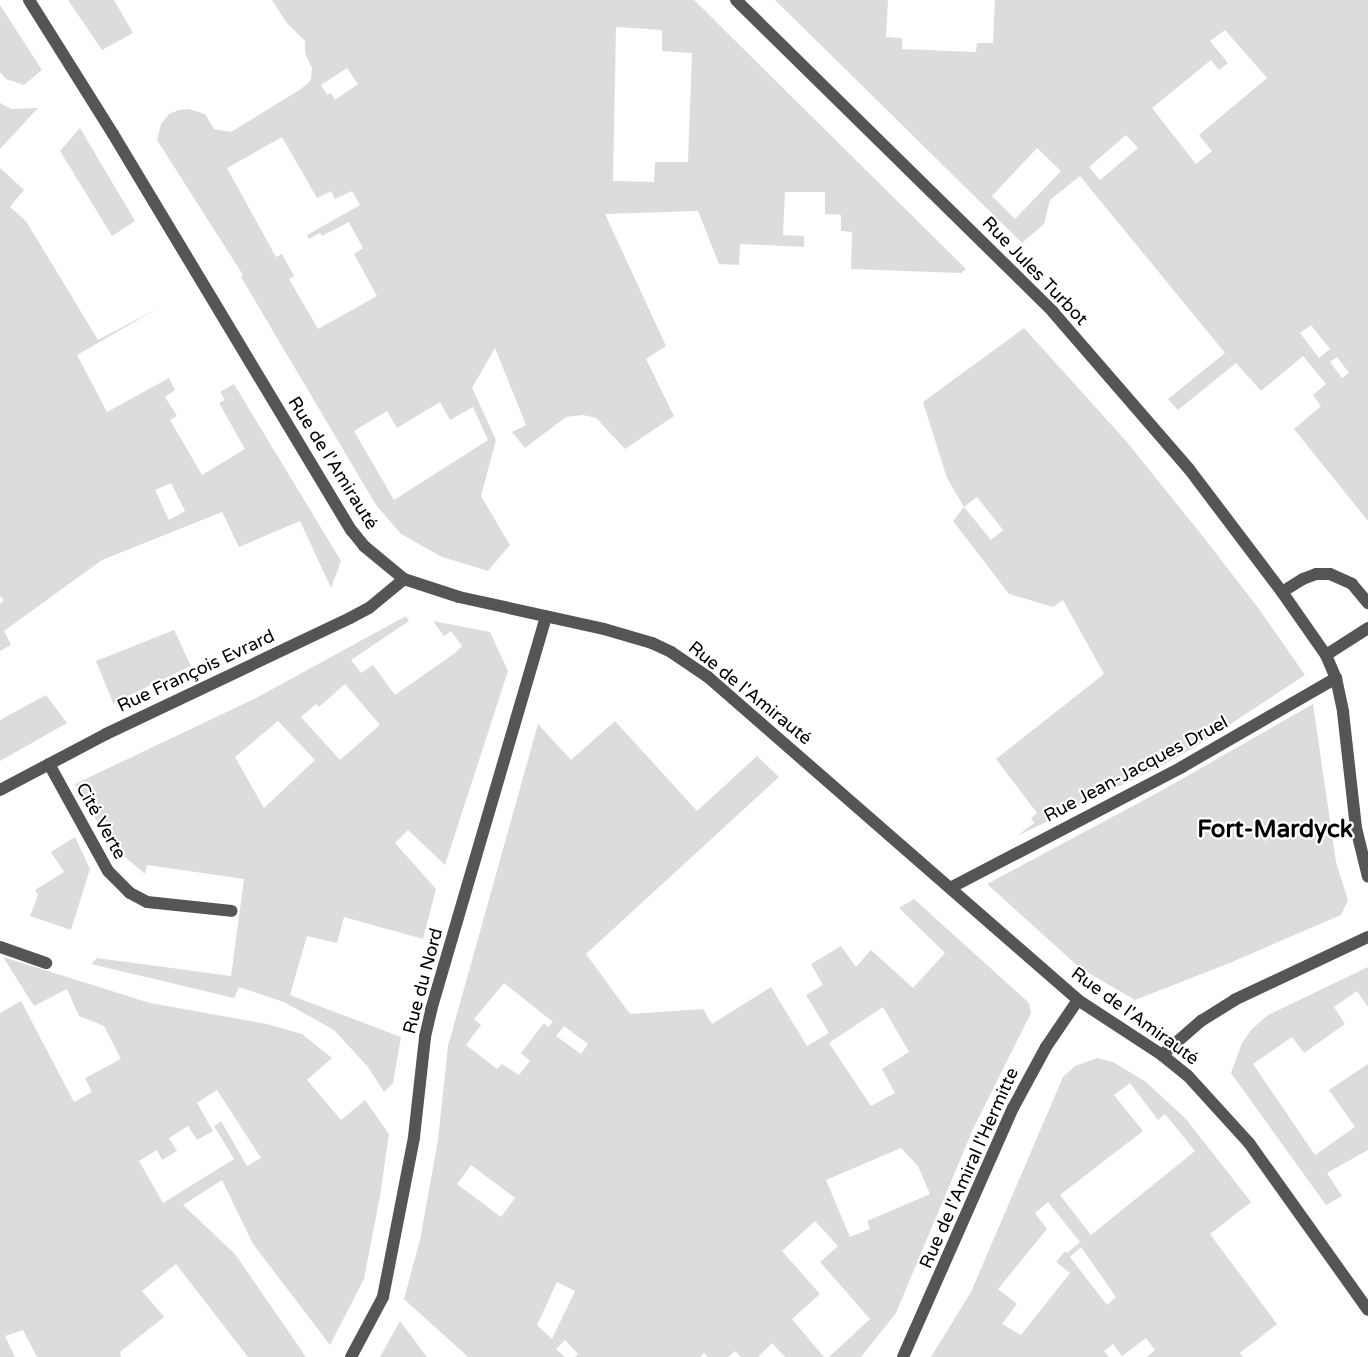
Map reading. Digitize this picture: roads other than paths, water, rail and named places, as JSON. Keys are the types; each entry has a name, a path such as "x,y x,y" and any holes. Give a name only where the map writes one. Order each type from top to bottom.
{"street":[{"name":"Rue de l'Amirauté","path":"29,0 113,134 352,531 377,558 404,579 459,597 652,643 690,664 735,699 1078,1000 1162,1055 1204,1092 1249,1143 1368,1310"},
{"name":"Rue Jules Turbot","path":"736,0 1053,312 1189,469 1282,592 1326,655 1336,678 1343,712 1356,828 1368,877"},
{"path":"1282,592 1316,574 1330,574 1352,584 1368,603"},
{"name":"Rue François Evrard","path":"0,790 350,618 369,608 404,579"},
{"name":"Rue du Nord","path":"351,1357 383,1297 414,1137 431,1010 546,616"},
{"path":"1326,655 1368,628"},
{"name":"Rue Jean-Jacques Druel","path":"950,888 1182,766 1336,678"},
{"name":"Cité Verte","path":"49,764 108,871 129,893 147,902 232,911"},
{"path":"1162,1055 1201,1021 1234,1000 1368,937"},
{"path":"0,947 46,963"},
{"name":"Rue de l'Amiral l'Hermitte","path":"903,1357 1013,1108 1035,1064 1078,1000"}],"district":[{"name":"Fort-Mardyck","path":"1275,830"}]}
